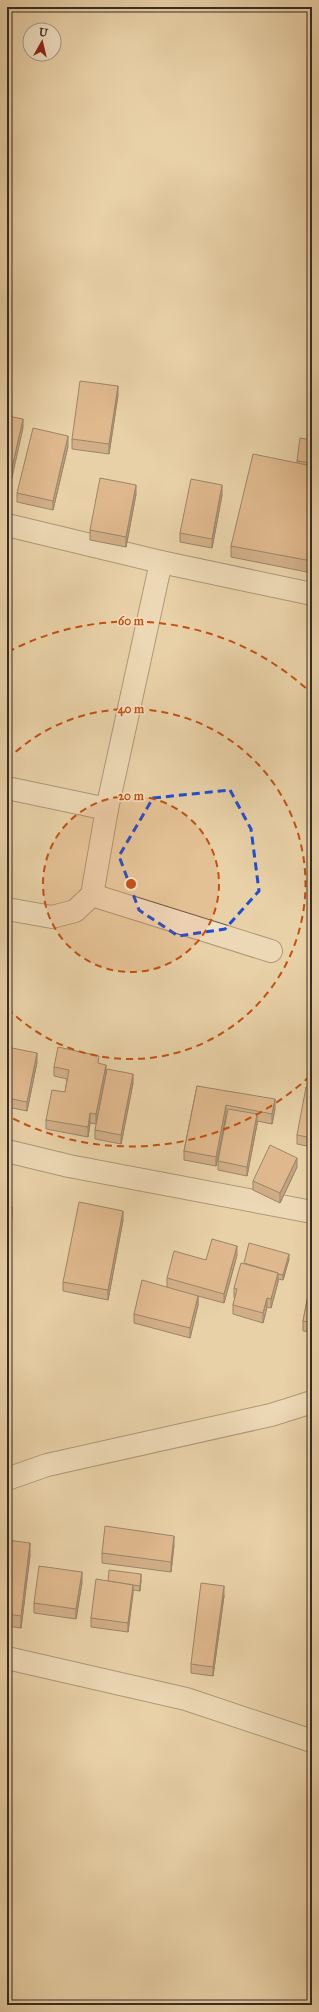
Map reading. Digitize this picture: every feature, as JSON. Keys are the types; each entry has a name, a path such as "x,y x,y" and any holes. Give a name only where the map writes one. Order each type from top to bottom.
{"street":[{"path":"7,525 161,562 312,594"},
{"path":"7,909 52,916 75,911 92,895 107,809 161,562"},
{"path":"7,788 107,809"},
{"path":"92,895 271,951"},
{"path":"7,1150 69,1166 312,1212"},
{"path":"7,1479 47,1465 271,1415 312,1402"},
{"path":"7,1658 186,1699 312,1741"}],"highlighted area":[{"path":"230,790 251,829 259,891 225,929 178,936 139,910 119,856 153,798"}],"building":[{"path":"80,381 118,386 109,444 72,439"},
{"path":"7,416 23,419 7,490"},
{"path":"33,428 68,436 53,501 17,493"},
{"path":"300,438 312,440 312,463 297,461"},
{"path":"253,454 312,466 312,561 231,546"},
{"path":"100,478 136,485 126,537 90,530"},
{"path":"191,479 222,485 212,539 180,533"},
{"path":"7,1047 37,1053 27,1102 7,1098"},
{"path":"58,1047 99,1056 98,1063 106,1065 96,1114 90,1113 88,1127 46,1120 52,1090 65,1092 69,1070 54,1067"},
{"path":"107,1069 133,1074 121,1135 95,1130"},
{"path":"197,1086 275,1099 272,1114 226,1105 216,1157 184,1151"},
{"path":"306,1087 312,1088 312,1138 297,1135"},
{"path":"228,1109 257,1114 247,1167 218,1161"},
{"path":"270,1145 297,1158 280,1193 253,1181"},
{"path":"79,1202 123,1211 108,1290 63,1282"},
{"path":"7,1206 12,1207 7,1233"},
{"path":"212,1239 237,1246 224,1294 167,1278 174,1251 206,1260"},
{"path":"249,1243 289,1254 283,1275 244,1263"},
{"path":"241,1263 278,1273 271,1299 267,1298 263,1313 233,1305 237,1289 234,1288"},
{"path":"312,1275 312,1323 303,1321"},
{"path":"142,1280 198,1296 190,1328 134,1314"},
{"path":"105,1526 174,1536 171,1562 102,1553"},
{"path":"7,1540 30,1543 21,1616 7,1614"},
{"path":"39,1566 82,1572 76,1609 34,1603"},
{"path":"109,1570 141,1574 140,1586 108,1581"},
{"path":"96,1579 133,1585 128,1623 91,1618"},
{"path":"201,1583 224,1586 213,1667 191,1664"}]}
